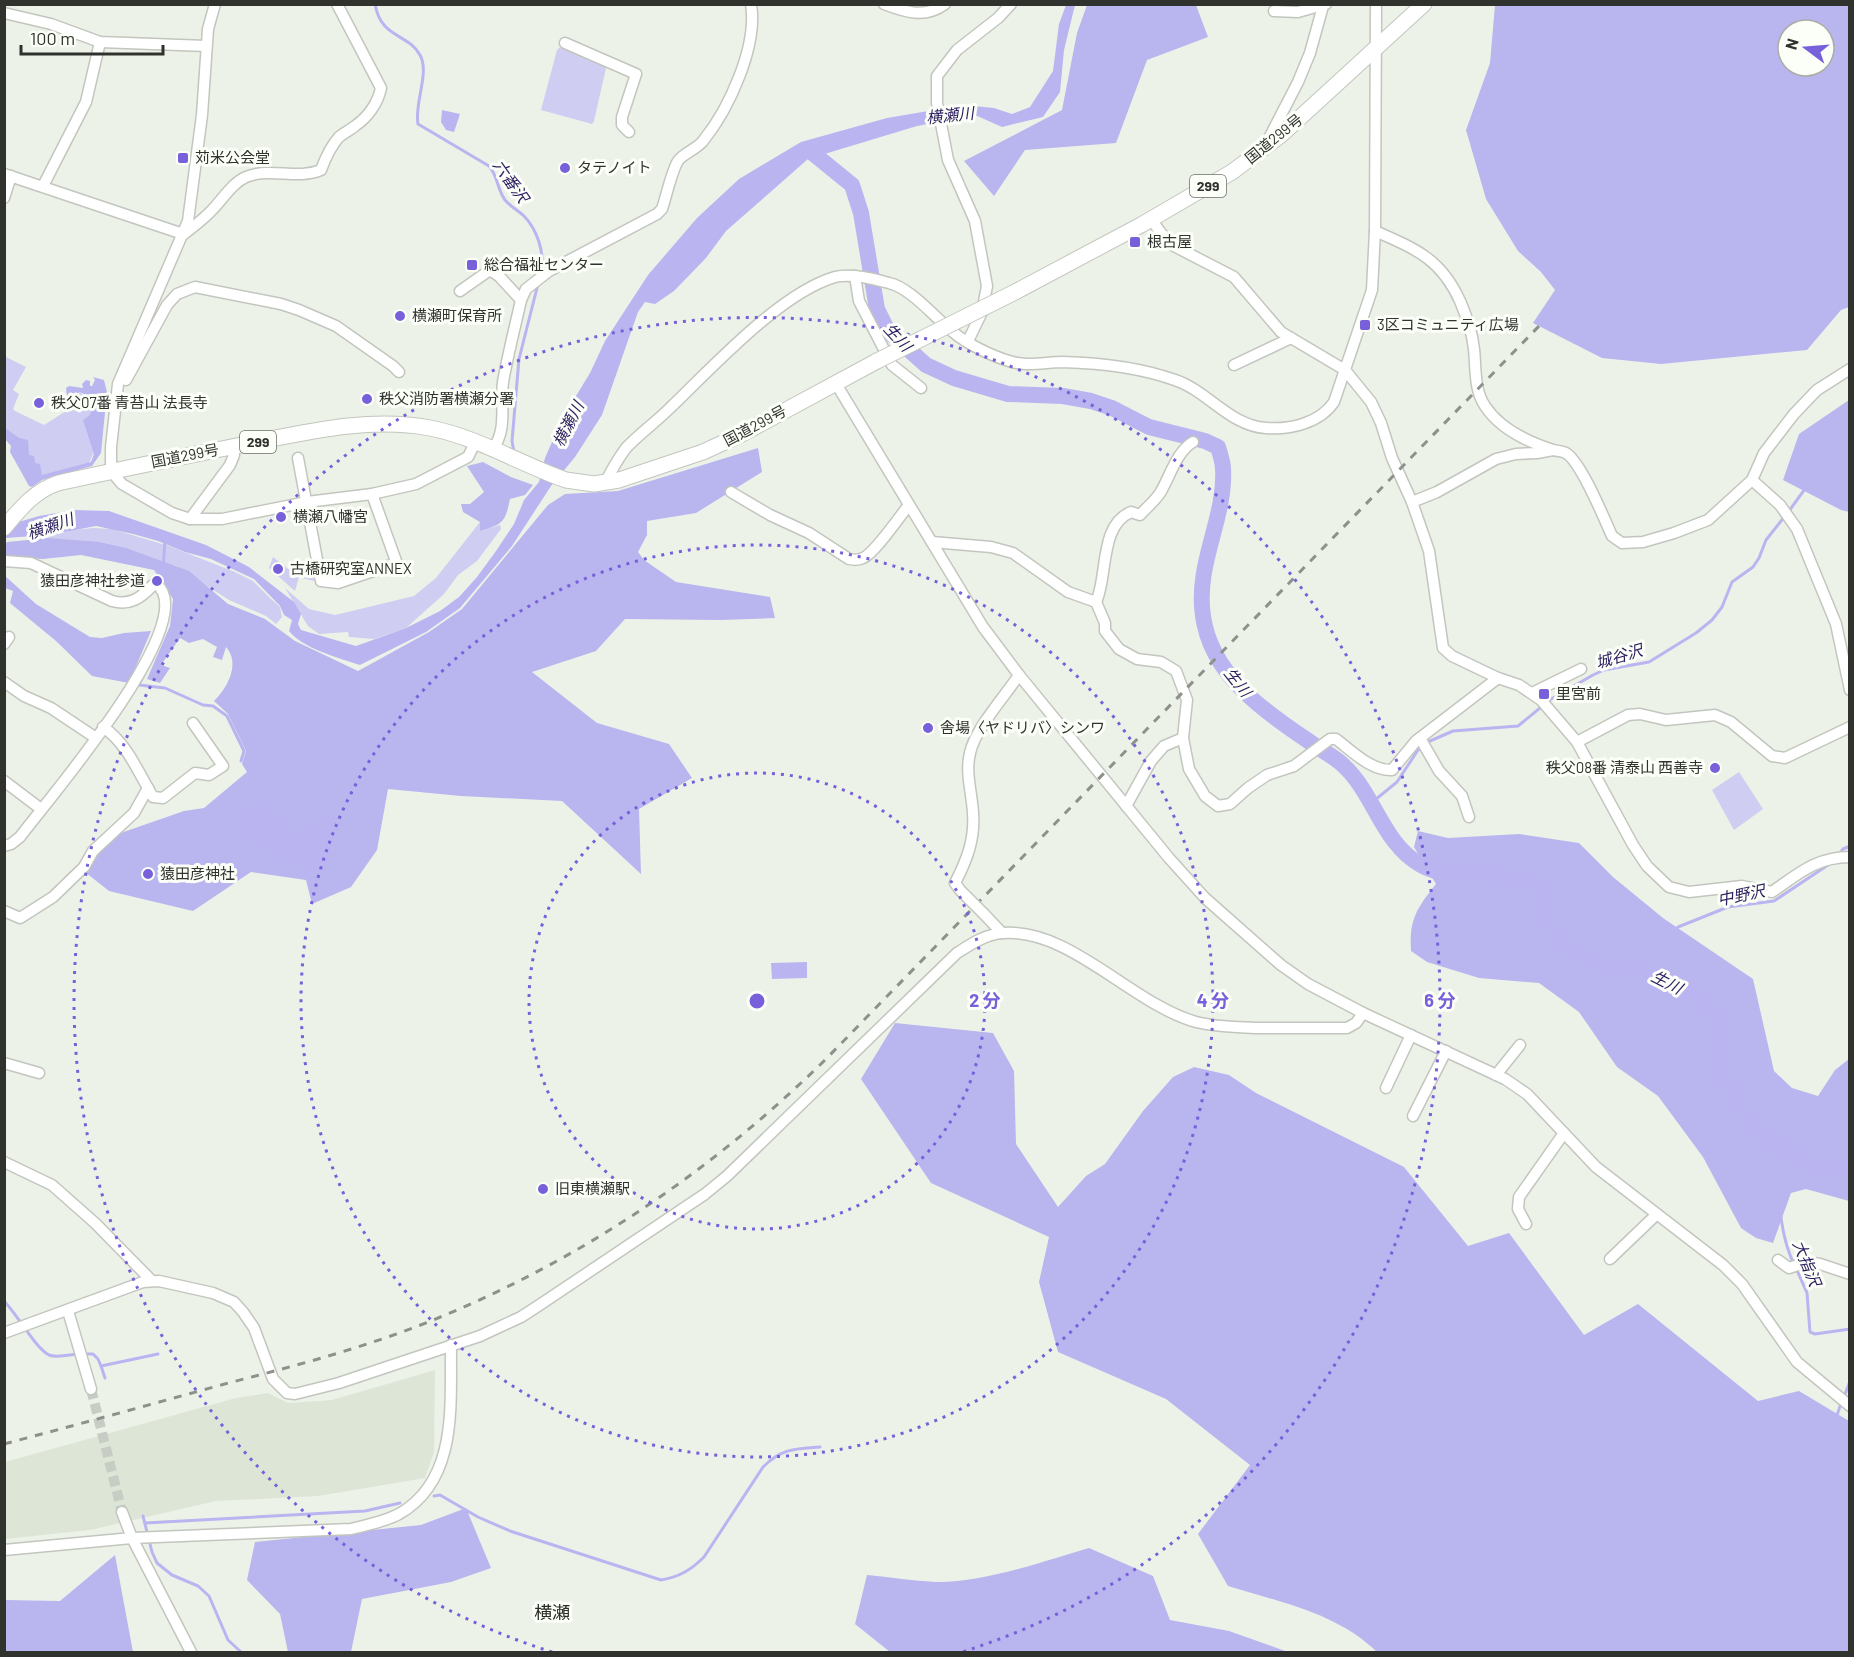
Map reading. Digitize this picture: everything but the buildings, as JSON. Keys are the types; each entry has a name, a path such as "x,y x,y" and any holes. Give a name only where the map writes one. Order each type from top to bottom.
{"highway":[{"name":"国道299号","path":"4,528 20,510 48,486 233,447 334,428 375,423 432,429 475,443 560,478 583,483 604,483 636,475 703,452 740,435 835,382 1017,291 1151,219 1232,172 1262,150 1424,4"}],"street":[{"path":"215,4 208,29 202,115 188,221 118,384 111,438 111,471 122,483 172,513 190,519 222,519 307,502 372,494 424,481 468,457 475,443"},
{"path":"183,234 212,210 235,184 245,177 259,174 312,174 321,170 340,136 358,125 370,111 379,97 381,88 336,4"},
{"path":"498,452 496,445 503,424 503,382 525,289 549,271 657,214 662,209 679,159 701,144 714,126 742,74 753,16 751,4"},
{"path":"884,4 912,14 934,11 945,4"},
{"path":"968,341 982,312 987,286 975,221 948,160 937,103 937,76 957,50 998,18 1011,4"},
{"path":"604,483 627,447 766,319 795,297 819,283 838,276 892,283 912,296 955,334 986,353 1012,363 1086,364 1149,373 1175,380 1204,394 1235,418 1251,426 1283,428 1305,423 1327,412 1334,402 1372,290 1375,231 1376,4"},
{"path":"1274,11 1298,12 1325,5"},
{"path":"1262,150 1298,82 1325,5"},
{"path":"4,13 51,24 100,42 207,46"},
{"path":"43,186 86,102 100,42"},
{"path":"565,43 636,74 622,117 622,125 629,132"},
{"path":"4,198 8,175 183,234"},
{"path":"1151,219 1174,246 1234,278 1281,332 1345,370 1371,402 1381,423 1392,458 1412,502 1428,551 1443,648 1452,656 1519,686 1540,701 1577,742 1633,845 1647,866 1669,888 1689,892 1742,886 1772,892 1817,862 1834,857 1850,858"},
{"path":"1375,231 1423,254 1446,275 1470,324 1476,378 1484,405 1496,419 1519,437 1553,450 1565,452 1576,463 1612,536 1622,543 1633,543 1674,533 1708,520 1753,481 1764,453 1816,390 1850,369"},
{"path":"460,291 490,270 499,276 521,300"},
{"path":"859,277 859,301 892,364 921,388"},
{"path":"118,384 125,381 167,305 177,294 187,288 195,287 281,304 299,310 336,326 399,372"},
{"path":"1234,365 1291,338"},
{"path":"835,382 973,613 1019,675 1169,858 1205,898 1281,966 1318,991 1517,1086 1596,1167 1723,1265 1742,1284 1797,1362 1848,1405"},
{"path":"1096,602 1101,591 1108,543 1119,520 1131,512 1140,515 1152,504 1184,447 1193,442"},
{"path":"190,519 230,465 234,455 233,447"},
{"path":"1412,502 1437,492 1496,459 1516,454 1553,450"},
{"path":"298,458 321,581 338,583 391,565 396,561 372,494"},
{"path":"1753,481 1780,505 1797,529 1836,624 1850,690"},
{"path":"731,492 770,515 809,533 849,559 855,560 865,557 873,550 909,506"},
{"path":"932,542 991,548 1013,553 1068,591 1096,602 1105,623 1105,631 1119,649 1137,659 1161,663 1176,671 1187,700 1183,738 1189,769 1204,796 1218,806 1230,804 1267,775 1294,766 1325,741 1336,739 1366,761 1386,770 1392,770 1420,739 1498,678"},
{"path":"4,561 31,563 112,601 131,602 141,597 153,585 160,586 165,595 165,619 151,655 135,684 20,837 4,846"},
{"path":"1540,701 1581,669"},
{"path":"1002,933 955,883 968,857 973,831 968,770 970,752 977,735 1019,675"},
{"path":"4,682 24,696 51,708 96,738"},
{"path":"1577,742 1628,715 1640,714 1666,720 1715,715 1731,722 1772,756 1785,758 1850,726"},
{"path":"103,727 112,733 126,750 153,797 163,798 195,773 209,775 223,766 193,723"},
{"path":"1126,806 1151,761 1164,746 1183,738"},
{"path":"1420,739 1434,762 1462,796 1469,817"},
{"path":"4,781 41,809"},
{"path":"4,911 20,918 53,897 84,867 93,851 134,813 147,788"},
{"path":"4,1333 151,1280 213,1293 234,1302 254,1328 273,1379 287,1393 295,1394 480,1336 521,1317 705,1194 727,1176 957,953 973,942 1002,933 1029,934 1051,941 1159,1006 1196,1022 1219,1027 1347,1028 1356,1023 1363,1013"},
{"path":"1386,1088 1410,1035"},
{"path":"1496,1075 1520,1045"},
{"path":"1413,1116 1446,1051"},
{"path":"4,1063 39,1072"},
{"path":"1526,1224 1518,1209 1519,1197 1564,1133"},
{"path":"4,1162 52,1185 95,1223 151,1280"},
{"path":"1610,1259 1657,1215"},
{"path":"1778,1260 1789,1268 1807,1262 1850,1274"},
{"path":"68,1311 91,1389"},
{"path":"4,1550 137,1538 351,1529 379,1523 400,1514 419,1499 430,1485 447,1445 450,1424 451,1345"},
{"path":"122,1512 137,1538 191,1653"}],"shaded area":[{"path":"1087,5 1196,5 1208,37 1147,60 1116,143 1025,150 994,196 964,161 1062,110 1077,33"},
{"path":"1495,5 1849,5 1849,307 1841,310 1807,350 1661,364 1602,358 1533,323 1555,290 1541,272 1518,251 1486,199 1466,130 1490,63"},
{"path":"560,47 604,65 606,68 592,124 541,110 557,50"},
{"path":"4,356 26,367 13,390 19,394 13,409 15,411 44,425 66,411 68,399 77,391 98,404 95,450 88,465 39,477 5,431"},
{"path":"93,377 104,380 107,392 101,453 92,466 42,480 32,487 29,486 10,452 11,446 5,439 5,428 19,438 28,440 29,455 34,456 35,463 40,464 42,475 91,462 94,454 83,420 89,416 96,403 82,398 84,394 79,392 72,398 67,397 66,388 69,386 83,388 82,384 86,380 90,381 90,386 92,386 95,380"},
{"path":"1849,400 1849,512 1783,480 1799,434"},
{"path":"758,448 762,472 696,513 647,521 647,535 638,552 644,560 676,582 770,597 775,618 625,619 596,651 532,672 597,723 669,744 692,778 639,809 641,874 562,801 461,796 388,789 377,850 351,887 312,904 306,880 251,872 193,911 109,891 85,872 112,836 184,811 204,808 247,772 242,764 246,751 228,714 214,701 227,683 232,661 226,647 222,660 213,657 217,647 203,639 189,643 180,638 161,665 170,668 160,683 147,679 170,626 173,599 154,570 81,555 43,559 5,557 7,542 48,538 99,542 126,548 189,571 228,604 265,619 295,641 358,671 429,632 462,609 548,505 565,494 618,491"},
{"path":"483,462 511,477 533,485 525,495 510,499 502,521 480,531 480,522 463,512 461,504 470,504 484,492 467,466"},
{"path":"480,522 480,531 500,525 501,529 477,561 458,575 444,594 406,628 374,639 349,637 348,632 319,634 308,626 285,588 309,609 335,615 414,596 436,578"},
{"path":"112,529 169,546 235,572 253,581 280,607 282,617 276,624 266,616 229,600 176,566 91,550 4,548 73,530"},
{"path":"273,557 288,569 315,576 314,581 299,577 295,591 269,568"},
{"path":"4,575 36,604 90,637 102,638 124,633 151,631 129,683 92,676 56,641 10,603 13,591 5,588"},
{"path":"1739,772 1763,809 1734,830 1712,790"},
{"path":"1418,831 1448,838 1519,834 1579,843 1613,877 1663,918 1753,979 1774,1071 1792,1088 1818,1096 1835,1070 1849,1059 1849,1201 1806,1189 1791,1193 1773,1243 1756,1238 1741,1228 1703,1157 1658,1096 1617,1067 1579,1012 1539,983 1479,978 1427,962 1411,951 1413,922 1424,900 1436,884 1414,847"},
{"path":"895,1023 993,1033 1014,1071 1016,1144 1058,1207 1086,1176 1105,1164 1143,1111 1173,1077 1194,1067 1229,1075 1256,1093 1404,1167 1468,1246 1509,1233 1584,1335 1638,1304 1758,1401 1799,1391 1849,1421 1849,1652 1377,1652 1344,1627 1326,1618 1228,1586 1198,1534 1250,1465 1166,1399 1058,1352 1039,1282 1049,1237 931,1183 861,1079"},
{"path":"435,1370 434,1452 425,1478 318,1496 216,1501 90,1530 5,1539 5,1462 236,1398 268,1393 288,1403 332,1400"},
{"path":"466,1508 491,1568 451,1582 362,1599 351,1652 288,1652 280,1614 247,1580 255,1542 421,1525"},
{"path":"1089,1548 1153,1576 1170,1620 1229,1631 1288,1652 890,1652 855,1624 867,1575 936,1582 973,1579"},
{"path":"115,1555 133,1652 5,1652 5,1600 60,1601"}],"water":[{"name":"横瀬川","path":"1066,5 1075,5 1064,50 1060,92 1043,117 1002,127 975,115 917,126 808,159 726,231 706,258 674,291 655,304 645,302 638,312 602,415 575,457 551,486 512,546 460,608 426,632 360,665 322,652 295,637 289,631 292,620 284,615 280,606 254,579 211,559 158,541 96,526 49,535 5,538 5,526 39,516 74,510 109,511 206,545 249,567 294,602 301,614 298,624 301,630 356,646 406,628 440,611 459,597 477,577 514,524 524,500 539,482 545,458 562,419 590,373 605,341 648,275 697,218 739,179 801,142 887,118 964,105 994,108 1012,114 1030,107 1053,71 1059,24"},
{"path":"442,110 460,114 454,132 446,130 441,122"},
{"path":"254,802 268,805 293,831 313,823 322,811 332,812 338,818 324,867 315,870 274,859 262,845 241,835 238,825 239,812"},
{"path":"807,962 807,978 772,979 771,963"}],"waterway":[{"name":"六番沢","path":"375,4 383,24 415,48 423,62 418,124 489,166 505,200 523,215 536,234 541,249 541,272"},
{"name":"生川","path":"809,150 852,185 861,213 877,309 888,331 926,365 954,378 1008,394 1063,396 1091,401 1112,408 1149,427 1205,441 1218,447 1223,466 1223,487 1203,578 1202,597 1203,616 1216,656 1241,689 1256,703 1344,766 1364,791 1388,832 1408,856 1435,871 1510,877 1525,881 1539,888 1551,928 1568,949 1613,967 1634,967 1645,970 1693,995 1713,1010 1718,1017 1722,1031 1723,1071 1727,1085 1756,1127 1793,1154 1813,1165 1828,1170 1850,1164"},
{"name":"六番沢","path":"514,452 512,441 519,359 538,284"},
{"name":"城谷沢","path":"1789,511 1823,464 1850,435"},
{"name":"城谷沢","path":"1370,804 1397,782 1418,750 1430,741 1453,731 1518,726 1551,699 1593,675 1604,670 1649,662 1696,633 1712,620 1722,607 1732,582 1753,567 1766,540 1785,516"},
{"path":"165,541 163,569 169,600"},
{"path":"143,676 139,685 165,688 203,705 213,706 227,716 244,751 241,761"},
{"name":"中野沢","path":"1839,854 1850,846"},
{"name":"中野沢","path":"1642,970 1646,962 1678,927 1728,907 1774,901 1831,863"},
{"name":"大指沢","path":"1760,1130 1775,1182 1784,1235 1793,1262"},
{"name":"大指沢","path":"1796,1268 1807,1293 1810,1332 1815,1334 1850,1329"},
{"path":"4,1301 32,1339 49,1355 77,1354"},
{"path":"84,1354 93,1354 101,1366 158,1354"},
{"path":"101,1366 105,1378"},
{"name":"大指沢","path":"1844,1397 1850,1381"},
{"name":"大指沢","path":"1841,1403 1834,1432 1837,1448 1850,1475"},
{"path":"434,1496 440,1495 478,1517 510,1531 661,1580 684,1572 704,1557 763,1467 770,1461 789,1451 820,1447"},
{"path":"145,1523 365,1511 400,1503"},
{"path":"143,1516 157,1563 172,1575 198,1586 209,1596 228,1640 241,1652"}],"tunnel":[{"path":"91,1389 122,1512"}],"railway":[{"path":"4,1444 303,1363 418,1326 475,1302 584,1246 636,1214 686,1179 781,1101 826,1059 1541,324"}],"place":[{"name":"苅米公会堂","path":"183,158"},
{"name":"タテノイト","path":"565,168"},
{"name":"根古屋","path":"1135,242"},
{"name":"総合福祉センター","path":"472,265"},
{"name":"横瀬町保育所","path":"400,316"},
{"name":"3区コミュニティ広場","path":"1365,325"},
{"name":"秩父消防署横瀬分署","path":"367,399"},
{"name":"秩父07番 青苔山 法長寺","path":"39,403"},
{"name":"横瀬八幡宮","path":"281,517"},
{"name":"古橋研究室ANNEX","path":"278,569"},
{"name":"猿田彦神社参道","path":"157,581"},
{"name":"里宮前","path":"1544,694"},
{"name":"舎場〈ヤドリバ〉シンワ","path":"928,728"},
{"name":"秩父08番 清泰山 西善寺","path":"1715,768"},
{"name":"猿田彦神社","path":"148,874"},
{"name":"旧東横瀬駅","path":"543,1189"}],"district":[{"name":"横瀬","path":"552,1613"}]}
